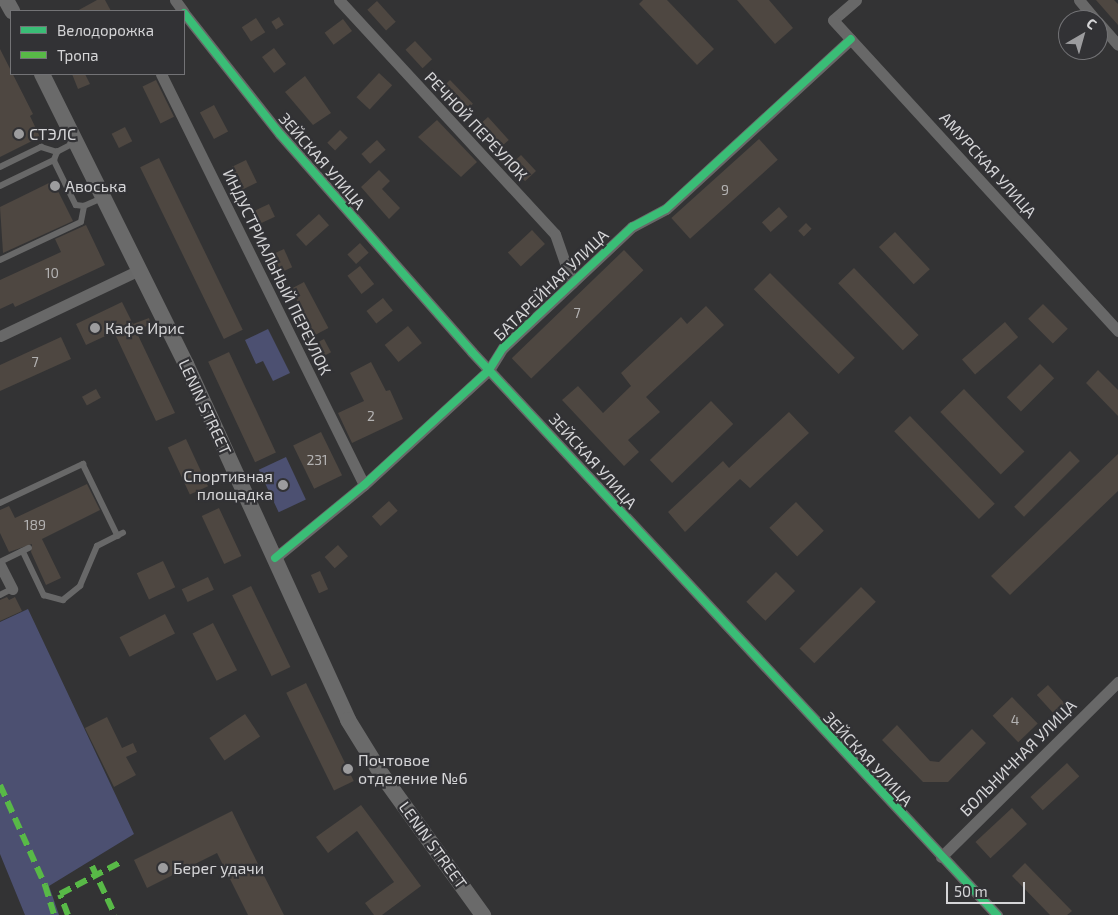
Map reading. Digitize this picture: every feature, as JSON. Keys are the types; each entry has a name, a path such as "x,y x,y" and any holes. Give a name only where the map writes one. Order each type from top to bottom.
{"main road":[{"name":"LENIN STREET","path":"42,75 139,270 275,558 348,720 382,775 483,915"}],"street":[{"name":"РЕЧНОЙ ПЕРЕУЛОК","path":"339,0 555,234 572,283"},
{"name":"АМУРСКАЯ УЛИЦА","path":"856,0 833,20 1118,332"},
{"path":"1079,0 1088,10"},
{"name":"ЗЕЙСКАЯ УЛИЦА","path":"185,15 280,134 489,370 997,915"},
{"path":"1108,34 1118,45"},
{"name":"БАТАРЕЙНАЯ УЛИЦА","path":"275,558 364,485 489,370 503,348 632,227 666,209 851,39"},
{"name":"ИНДУСТРИАЛЬНЫЙ ПЕРЕУЛОК","path":"161,75 364,485"},
{"path":"0,336 139,270"},
{"path":"0,564 12,589"},
{"name":"БОЛЬНИЧНАЯ УЛИЦА","path":"941,857 1118,682"}],"lane":[{"path":"0,186 54,160 58,152 76,142"},
{"path":"0,167 41,147 58,152"},
{"path":"54,160 76,206 84,206 104,197"},
{"path":"0,260 81,222 84,206"},
{"path":"0,503 83,464 120,534 97,546 80,586 63,600 44,596 26,550 0,564"},
{"path":"0,595 12,589"}],"shaded area":[{"path":"268,329 290,373 273,381 263,361 256,364 245,340"},
{"name":"Спортивная площадка","path":"286,457 306,500 279,512 259,470"},
{"path":"28,609 134,834 49,886 59,915 25,915 0,854 0,622"}],"building":[{"path":"97,0 105,0 110,10 79,10"},
{"path":"643,0 667,0 714,49 697,65 639,4"},
{"path":"737,0 769,0 793,28 775,44"},
{"path":"1096,0 1114,0 1118,4 1118,25 1108,14 1108,10 1105,10"},
{"path":"377,1 396,22 386,31 367,10"},
{"path":"279,17 284,25 276,29 271,22"},
{"path":"256,18 265,32 251,42 242,27"},
{"path":"343,19 352,31 334,45 325,33"},
{"path":"415,41 432,59 423,68 405,50"},
{"path":"274,48 286,64 274,73 262,57"},
{"path":"0,49 10,69 10,75 13,75 33,114 30,116 40,137 0,157"},
{"path":"379,73 392,85 370,109 356,97"},
{"path":"72,75 86,75 90,84 78,89"},
{"path":"305,76 331,113 313,125 285,92"},
{"path":"156,80 174,117 160,123 143,87"},
{"path":"450,80 473,104 464,113 441,89"},
{"path":"214,105 228,131 214,139 200,113"},
{"path":"488,117 509,140 498,150 477,127"},
{"path":"437,120 477,162 461,177 418,137"},
{"path":"125,127 132,141 119,148 112,134"},
{"path":"340,130 348,138 335,151 327,143"},
{"path":"759,139 778,160 690,239 671,218"},
{"path":"377,140 386,150 370,164 361,154"},
{"path":"521,155 536,171 525,181 510,165"},
{"path":"159,158 243,330 224,339 140,167"},
{"path":"246,160 257,182 243,189 232,167"},
{"path":"379,170 390,181 382,189 400,208 389,219 361,187"},
{"path":"53,181 73,221 3,253 0,207"},
{"path":"269,204 275,217 258,225 252,212"},
{"path":"779,207 788,217 771,232 762,222"},
{"path":"319,214 329,225 306,246 296,235"},
{"path":"806,223 812,229 804,236 798,231"},
{"path":"86,225 105,265 15,307 13,303 0,309 0,280 61,252 55,239"},
{"path":"532,230 545,244 521,266 508,253"},
{"path":"895,232 930,269 914,284 879,247"},
{"path":"360,243 369,253 356,264 347,254"},
{"path":"284,249 292,267 281,272 273,254"},
{"path":"624,250 643,270 531,379 512,358"},
{"path":"360,266 374,284 362,294 347,276"},
{"path":"854,268 919,335 903,350 838,283"},
{"path":"770,273 855,358 839,374 754,289"},
{"path":"304,282 328,328 315,335 291,289"},
{"path":"383,298 393,311 376,324 366,311"},
{"path":"122,302 133,324 149,318 151,324 136,331 175,413 156,421 114,332 86,345 76,324"},
{"path":"1043,304 1068,329 1053,344 1028,319"},
{"path":"706,306 724,325 646,397 660,412 628,440 639,452 624,466 562,400 578,386 603,413 631,386 621,373 681,317 687,324"},
{"path":"1005,322 1018,337 975,374 962,359"},
{"path":"408,326 422,343 399,362 385,345"},
{"path":"61,337 71,359 0,391 0,365"},
{"path":"324,339 331,352 320,358 313,345"},
{"path":"229,352 276,453 255,462 208,362"},
{"path":"371,362 386,391 390,390 403,419 352,443 338,413 364,401 350,373"},
{"path":"1040,364 1054,378 1021,411 1007,397"},
{"path":"1098,370 1118,390 1118,416 1086,383"},
{"path":"96,389 101,398 87,406 82,397"},
{"path":"964,389 1024,452 1001,475 940,412"},
{"path":"711,401 733,424 672,483 650,460"},
{"path":"789,412 809,433 750,488 740,479 685,532 668,512 723,461 729,468"},
{"path":"910,416 995,504 979,519 894,431"},
{"path":"321,432 342,475 314,489 293,446"},
{"path":"186,439 208,486 190,495 168,447"},
{"path":"1070,451 1080,461 1024,517 1014,507"},
{"path":"1118,454 1118,491 1010,595 991,576"},
{"path":"87,484 100,510 42,539 61,578 46,585 31,552 32,544 9,552 0,533 0,510 9,506 15,518"},
{"path":"389,501 398,511 381,526 372,516"},
{"path":"796,502 824,531 797,556 769,528"},
{"path":"219,508 241,556 224,564 202,516"},
{"path":"338,545 348,556 335,568 325,557"},
{"path":"163,561 175,587 149,600 137,573"},
{"path":"320,571 328,589 319,593 311,575"},
{"path":"776,572 795,591 765,621 746,602"},
{"path":"208,577 214,590 188,602 182,589"},
{"path":"251,586 290,667 272,676 232,595"},
{"path":"861,587 876,602 814,663 799,649"},
{"path":"7,597 9,600 15,597 22,611 0,621 0,600"},
{"path":"165,614 175,634 130,657 120,637"},
{"path":"213,623 237,670 217,681 193,633"},
{"path":"306,683 354,781 334,791 286,693"},
{"path":"1048,685 1065,704 1054,714 1037,695"},
{"path":"1012,697 1038,724 1018,742 993,716"},
{"path":"245,714 260,736 224,760 209,738"},
{"path":"107,717 122,748 133,743 137,752 126,757 136,775 114,787 85,728"},
{"path":"897,725 930,761 939,762 972,729 986,743 948,782 923,782 882,740"},
{"path":"1067,763 1079,776 1043,810 1030,797"},
{"path":"361,805 421,886 382,915 374,915 365,903 394,882 357,831 328,853 316,837"},
{"path":"1012,808 1027,824 990,858 975,842"},
{"name":"Берег удачи","path":"232,811 284,915 248,915 217,853 147,888 134,860"},
{"path":"1025,863 1072,911 1067,915 1050,915 1012,876"}],"marked path":[{"path":"0,785 45,885 54,915"},
{"path":"68,915 60,894 119,863"},
{"path":"92,866 115,915"}],"cycle path":[{"path":"185,14 280,134 472,352 997,915"},
{"path":"275,558 364,485 489,370 503,348 632,227 666,209 851,39"}],"place":[{"name":"СТЭЛС","path":"19,134"},
{"name":"Авоська","path":"55,186"},
{"name":"Кафе Ирис","path":"95,328"},
{"name":"Спортивная площадка","path":"283,485"},
{"name":"Почтовое отделение №6","path":"348,769"},
{"name":"Берег удачи","path":"163,868"}]}
